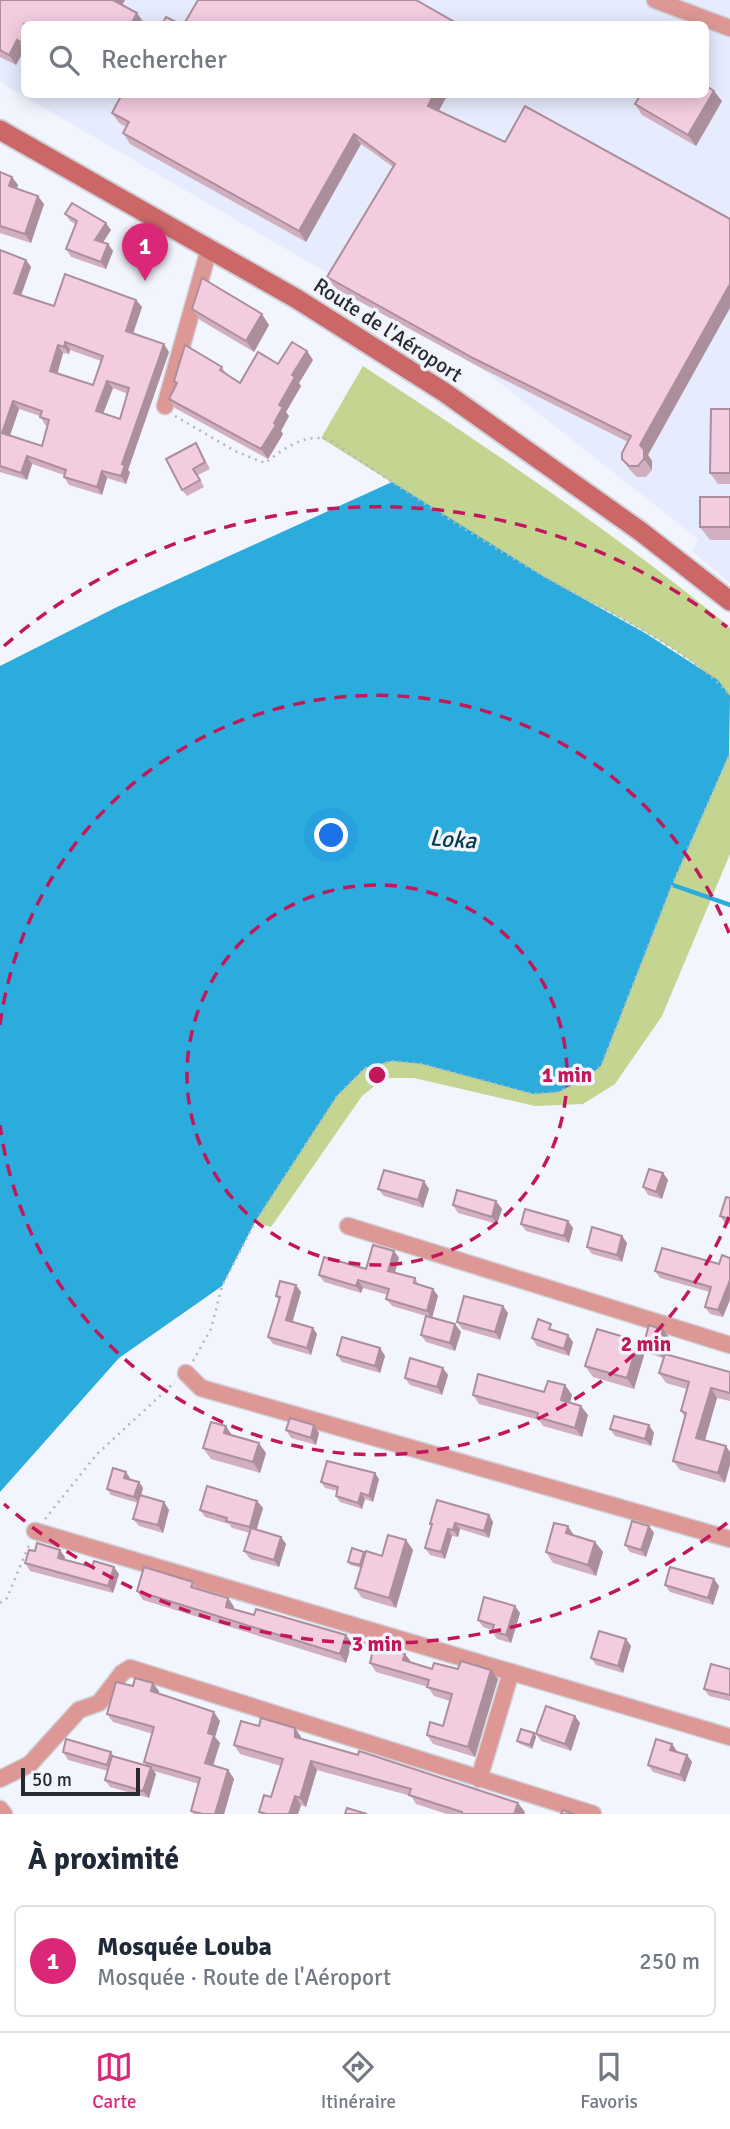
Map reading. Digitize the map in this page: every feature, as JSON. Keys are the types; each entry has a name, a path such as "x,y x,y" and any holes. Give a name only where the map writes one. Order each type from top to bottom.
{"main road":[{"name":"Route de l'Aéroport","path":"0,130 297,299 444,393 619,515 730,601"}],"street":[{"path":"654,0 730,28"},
{"path":"165,405 209,249"},
{"path":"348,1226 730,1345"},
{"path":"186,1373 201,1388 730,1539"},
{"path":"35,1531 730,1737"},
{"path":"0,1779 30,1764 79,1710 99,1703 122,1673 130,1668 593,1814"},
{"path":"479,1779 511,1672"},
{"path":"0,1809 4,1814"}],"path":[{"path":"165,405 178,419 237,452 265,463 286,446 318,436 330,440 543,576 645,633 718,680 730,696"},
{"path":"0,1602 7,1598 35,1531 97,1454 186,1373 211,1329 222,1286 255,1222 337,1096 365,1068 393,1060 422,1064 533,1094 558,1092 582,1081 601,1066 672,885 730,752"}],"shaded area":[{"path":"0,0 730,0 730,583 692,551 698,539 481,368 335,288 339,280 27,98 709,98 709,21 21,21 21,94 0,82"}],"green space":[{"path":"363,366 547,490 725,623 730,628 730,696 692,662 668,646 543,576 321,438"},
{"path":"730,753 730,854 662,1016 615,1084 583,1104 535,1106 414,1078 385,1078 362,1096 271,1227 255,1222 337,1096 365,1068 392,1061 422,1064 533,1094 601,1066 672,885"}],"water":[{"path":"392,482 543,576 645,633 718,680 730,696 729,755 672,885 601,1066 582,1081 558,1092 533,1094 422,1064 392,1061 365,1068 337,1096 255,1222 222,1286 119,1358 0,1492 0,666 117,607"}],"building":[{"path":"0,0 113,0 137,13 133,21 21,21 21,42 17,40 9,55 0,50"},
{"path":"198,0 416,0 453,21 186,21"},
{"path":"709,88 714,91 688,135 635,104 639,98 709,98"},
{"path":"120,98 432,98 428,106 505,142 525,106 730,219 730,284 640,445 644,450 644,459 638,466 629,466 622,459 622,453 631,436 473,358 327,277 395,164 354,134 299,231 123,133 129,122 112,113"},
{"path":"0,172 12,177 9,186 38,196 25,234 0,226"},
{"path":"72,203 106,223 95,240 108,244 101,262 66,249 77,221 65,214"},
{"path":"0,250 26,260 14,293 54,306 65,274 136,300 126,331 164,344 122,464 125,465 121,476 102,471 97,487 64,477 66,470 27,456 21,473 0,466","holes":["65,342 103,356 93,385 50,371 58,345 64,347","107,381 129,388 120,419 96,411","13,401 42,411 40,417 49,420 42,446 2,433"]},
{"path":"202,278 262,314 246,341 192,309"},
{"path":"292,342 307,351 292,375 295,377 279,405 283,407 274,423 276,425 261,449 169,399 177,383 174,381 185,345 222,367 220,370 240,383 258,352 278,364"},
{"path":"711,409 730,409 730,473 710,473"},
{"path":"196,443 205,462 193,469 200,480 182,490 166,459"},
{"path":"700,497 730,497 730,527 700,527"},
{"path":"649,1169 663,1173 656,1192 643,1187"},
{"path":"384,1170 424,1181 418,1200 378,1189"},
{"path":"457,1190 496,1201 492,1217 453,1205"},
{"path":"726,1197 730,1198 730,1219 720,1216"},
{"path":"525,1209 568,1221 564,1236 521,1224"},
{"path":"592,1227 622,1236 617,1255 587,1247"},
{"path":"373,1245 394,1251 388,1271 415,1278 414,1283 433,1289 427,1311 386,1299 389,1289 358,1280 356,1286 319,1275 324,1257 366,1269"},
{"path":"662,1248 719,1264 722,1255 730,1258 730,1280 718,1310 705,1307 711,1287 655,1271"},
{"path":"280,1281 296,1285 286,1320 313,1328 307,1348 268,1337 280,1297 276,1296"},
{"path":"464,1296 503,1306 495,1332 457,1322"},
{"path":"426,1316 455,1324 450,1343 421,1335"},
{"path":"538,1319 551,1324 549,1329 568,1335 564,1349 532,1338"},
{"path":"649,1325 663,1330 657,1350 643,1346"},
{"path":"597,1329 638,1341 627,1378 585,1366"},
{"path":"342,1337 380,1348 375,1366 337,1355"},
{"path":"665,1354 730,1372 730,1393 711,1388 696,1438 726,1446 718,1473 673,1461 686,1413 681,1411 689,1382 659,1373"},
{"path":"410,1358 443,1368 437,1387 405,1378"},
{"path":"478,1374 544,1392 548,1381 565,1385 561,1400 581,1406 575,1428 537,1417 538,1413 473,1395"},
{"path":"614,1416 649,1425 645,1439 610,1429"},
{"path":"290,1418 314,1425 311,1438 286,1430"},
{"path":"211,1422 226,1426 224,1433 259,1443 253,1462 203,1448"},
{"path":"327,1461 375,1473 369,1496 361,1493 358,1503 336,1496 338,1487 321,1482"},
{"path":"113,1468 126,1472 124,1478 139,1482 134,1497 107,1489"},
{"path":"207,1486 257,1501 250,1527 200,1510"},
{"path":"140,1495 164,1502 158,1525 133,1519"},
{"path":"437,1500 489,1515 484,1531 455,1523 453,1530 448,1529 441,1552 425,1548"},
{"path":"632,1521 649,1526 641,1550 625,1545"},
{"path":"554,1523 568,1526 566,1533 595,1542 588,1565 546,1552"},
{"path":"251,1528 281,1537 274,1560 244,1551"},
{"path":"388,1535 406,1540 389,1598 355,1588 366,1551 382,1556"},
{"path":"37,1543 60,1550 58,1558 92,1567 94,1561 114,1567 108,1586 25,1563 29,1550 35,1551"},
{"path":"352,1548 364,1552 360,1565 348,1562"},
{"path":"144,1567 193,1582 191,1587 228,1598 226,1607 254,1615 256,1609 346,1635 340,1654 137,1591"},
{"path":"670,1567 714,1579 708,1598 665,1585"},
{"path":"484,1597 515,1606 506,1635 492,1631 494,1625 478,1620"},
{"path":"599,1631 626,1639 618,1666 591,1658"},
{"path":"383,1647 405,1654 403,1660 432,1669 434,1663 458,1669 461,1661 491,1670 468,1747 427,1735 430,1722 443,1726 452,1694 427,1687 429,1680 370,1663 373,1650 381,1652"},
{"path":"711,1664 730,1669 730,1695 704,1689"},
{"path":"135,1678 153,1683 151,1691 214,1712 208,1733 214,1735 205,1763 228,1770 215,1814 191,1811 200,1778 144,1762 154,1727 107,1714 116,1682 133,1686"},
{"path":"546,1706 575,1716 565,1744 536,1734"},
{"path":"261,1718 295,1728 295,1737 358,1755 359,1751 518,1803 514,1814 462,1814 409,1795 411,1789 311,1761 300,1798 295,1796 289,1814 259,1812 264,1795 271,1797 283,1759 234,1745 241,1721 259,1726"},
{"path":"521,1729 534,1733 530,1745 517,1741"},
{"path":"66,1739 111,1752 107,1765 63,1752"},
{"path":"656,1739 672,1744 670,1750 687,1755 680,1775 648,1765"},
{"path":"112,1756 151,1767 143,1791 105,1780"},
{"path":"347,1808 367,1814 345,1814"}],"waterway":[{"name":"Loka","path":"667,883 730,905"}],"place":[{"name":"Mosquée Louba","path":"145,281"}]}
